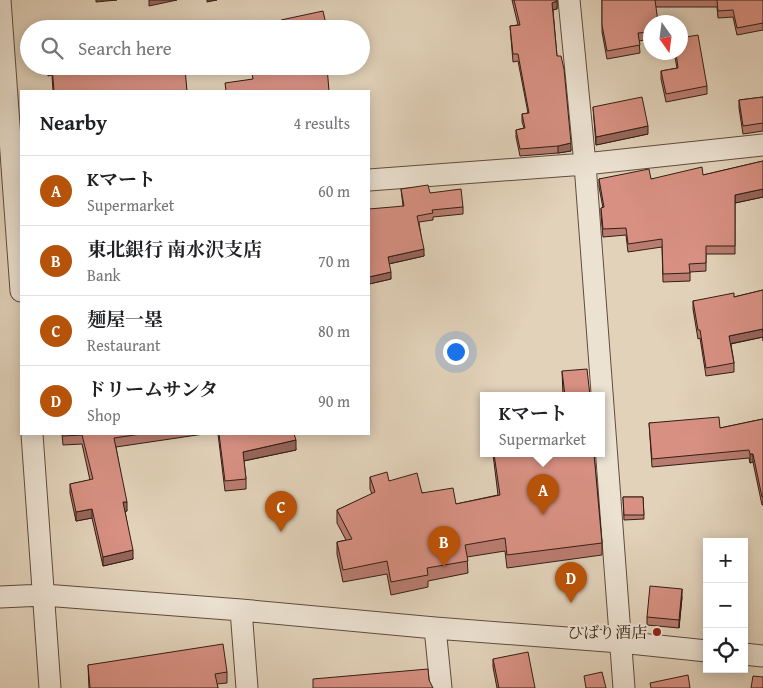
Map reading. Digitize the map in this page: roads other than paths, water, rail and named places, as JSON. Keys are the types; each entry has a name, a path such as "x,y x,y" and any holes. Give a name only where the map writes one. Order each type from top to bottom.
{"street":[{"path":"0,0 12,207 20,282"},
{"path":"568,0 585,164 602,392"},
{"path":"370,180 585,164 763,145"},
{"path":"32,435 50,688"},
{"path":"605,437 624,688"},
{"path":"0,597 44,595 703,650"},
{"path":"241,610 247,688"},
{"path":"435,628 441,688"},
{"path":"748,654 763,656"}],"place":[{"name":"Kマート","path":"543,515"},
{"name":"麺屋一塁","path":"281,532"},
{"name":"東北銀行 南水沢支店","path":"444,567"},
{"name":"ドリームサンタ","path":"571,603"},
{"name":"ひばり酒店","path":"657,632"}]}
